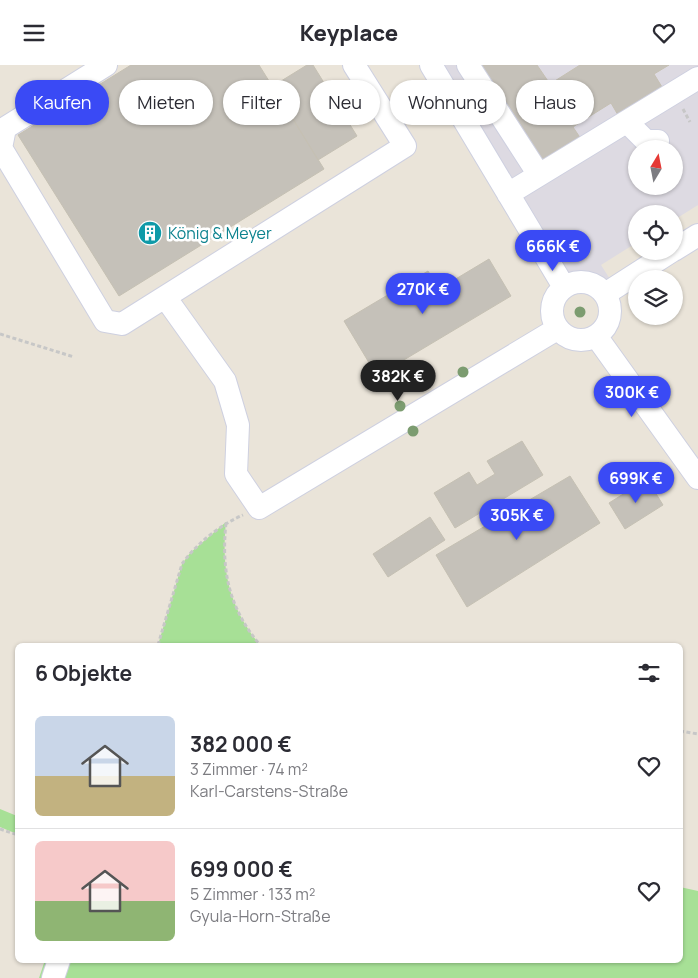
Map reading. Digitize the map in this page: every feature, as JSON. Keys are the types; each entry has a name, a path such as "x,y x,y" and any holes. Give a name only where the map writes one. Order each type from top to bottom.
{"street":[{"path":"106,65 5,128 1,148 105,321 122,324 405,146 354,65"},
{"path":"431,65 564,287"},
{"path":"468,65 539,175"},
{"path":"508,194 698,79"},
{"path":"627,122 645,140"},
{"path":"683,245 698,235"},
{"path":"605,294 659,260"},
{"path":"576,282 587,282 596,286 605,294 609,304 609,321 596,336 579,340 571,339 557,329 552,319 551,308 554,298 564,287 576,282"},
{"path":"165,297 225,381 238,425 236,474 259,508 557,329"},
{"path":"596,336 698,478"},
{"path":"53,978 58,963"}],"path":[{"path":"682,107 690,122"},
{"path":"0,334 74,357"},
{"path":"159,643 182,564 189,554 226,523 224,543 230,595 240,618 259,643"},
{"path":"683,732 698,734"},
{"path":"0,829 15,834"}],"shaded area":[{"path":"431,65 698,65 698,205 683,214 683,205 628,205 628,248 601,265 615,287 602,290 587,282 570,283 469,125 506,125 506,80 441,80"}],"green space":[{"path":"226,522 225,557 230,588 241,617 258,643 159,643 182,564 190,553"},
{"path":"0,809 15,815 15,833 0,827"},
{"path":"683,888 698,891 698,978 39,978 44,963 683,963"}],"building":[{"name":"König & Meyer","path":"131,65 259,65 268,80 223,80 223,125 296,125 324,169 119,296 18,135 34,125 109,125 109,80 107,80"},
{"path":"307,65 313,65 322,80 310,80 310,125 350,125 357,136 318,160 297,125 300,125 300,80 283,80"},
{"path":"476,65 537,65 547,80 516,80 516,125 576,125 573,127 581,139 539,165 506,113 506,80 485,80"},
{"path":"580,65 669,65 654,74 662,87 618,115 611,103 594,114 594,80 556,80"},
{"path":"489,259 511,296 377,376 344,321 428,271 439,289"},
{"path":"522,441 543,475 455,528 434,493 469,472 477,485 495,474 487,461"},
{"path":"570,476 600,523 467,607 436,555"},
{"path":"647,479 663,505 625,529 609,503"},
{"path":"430,517 445,540 388,577 373,554"}],"place":[{"name":"König & Meyer","path":"150,233"}]}
